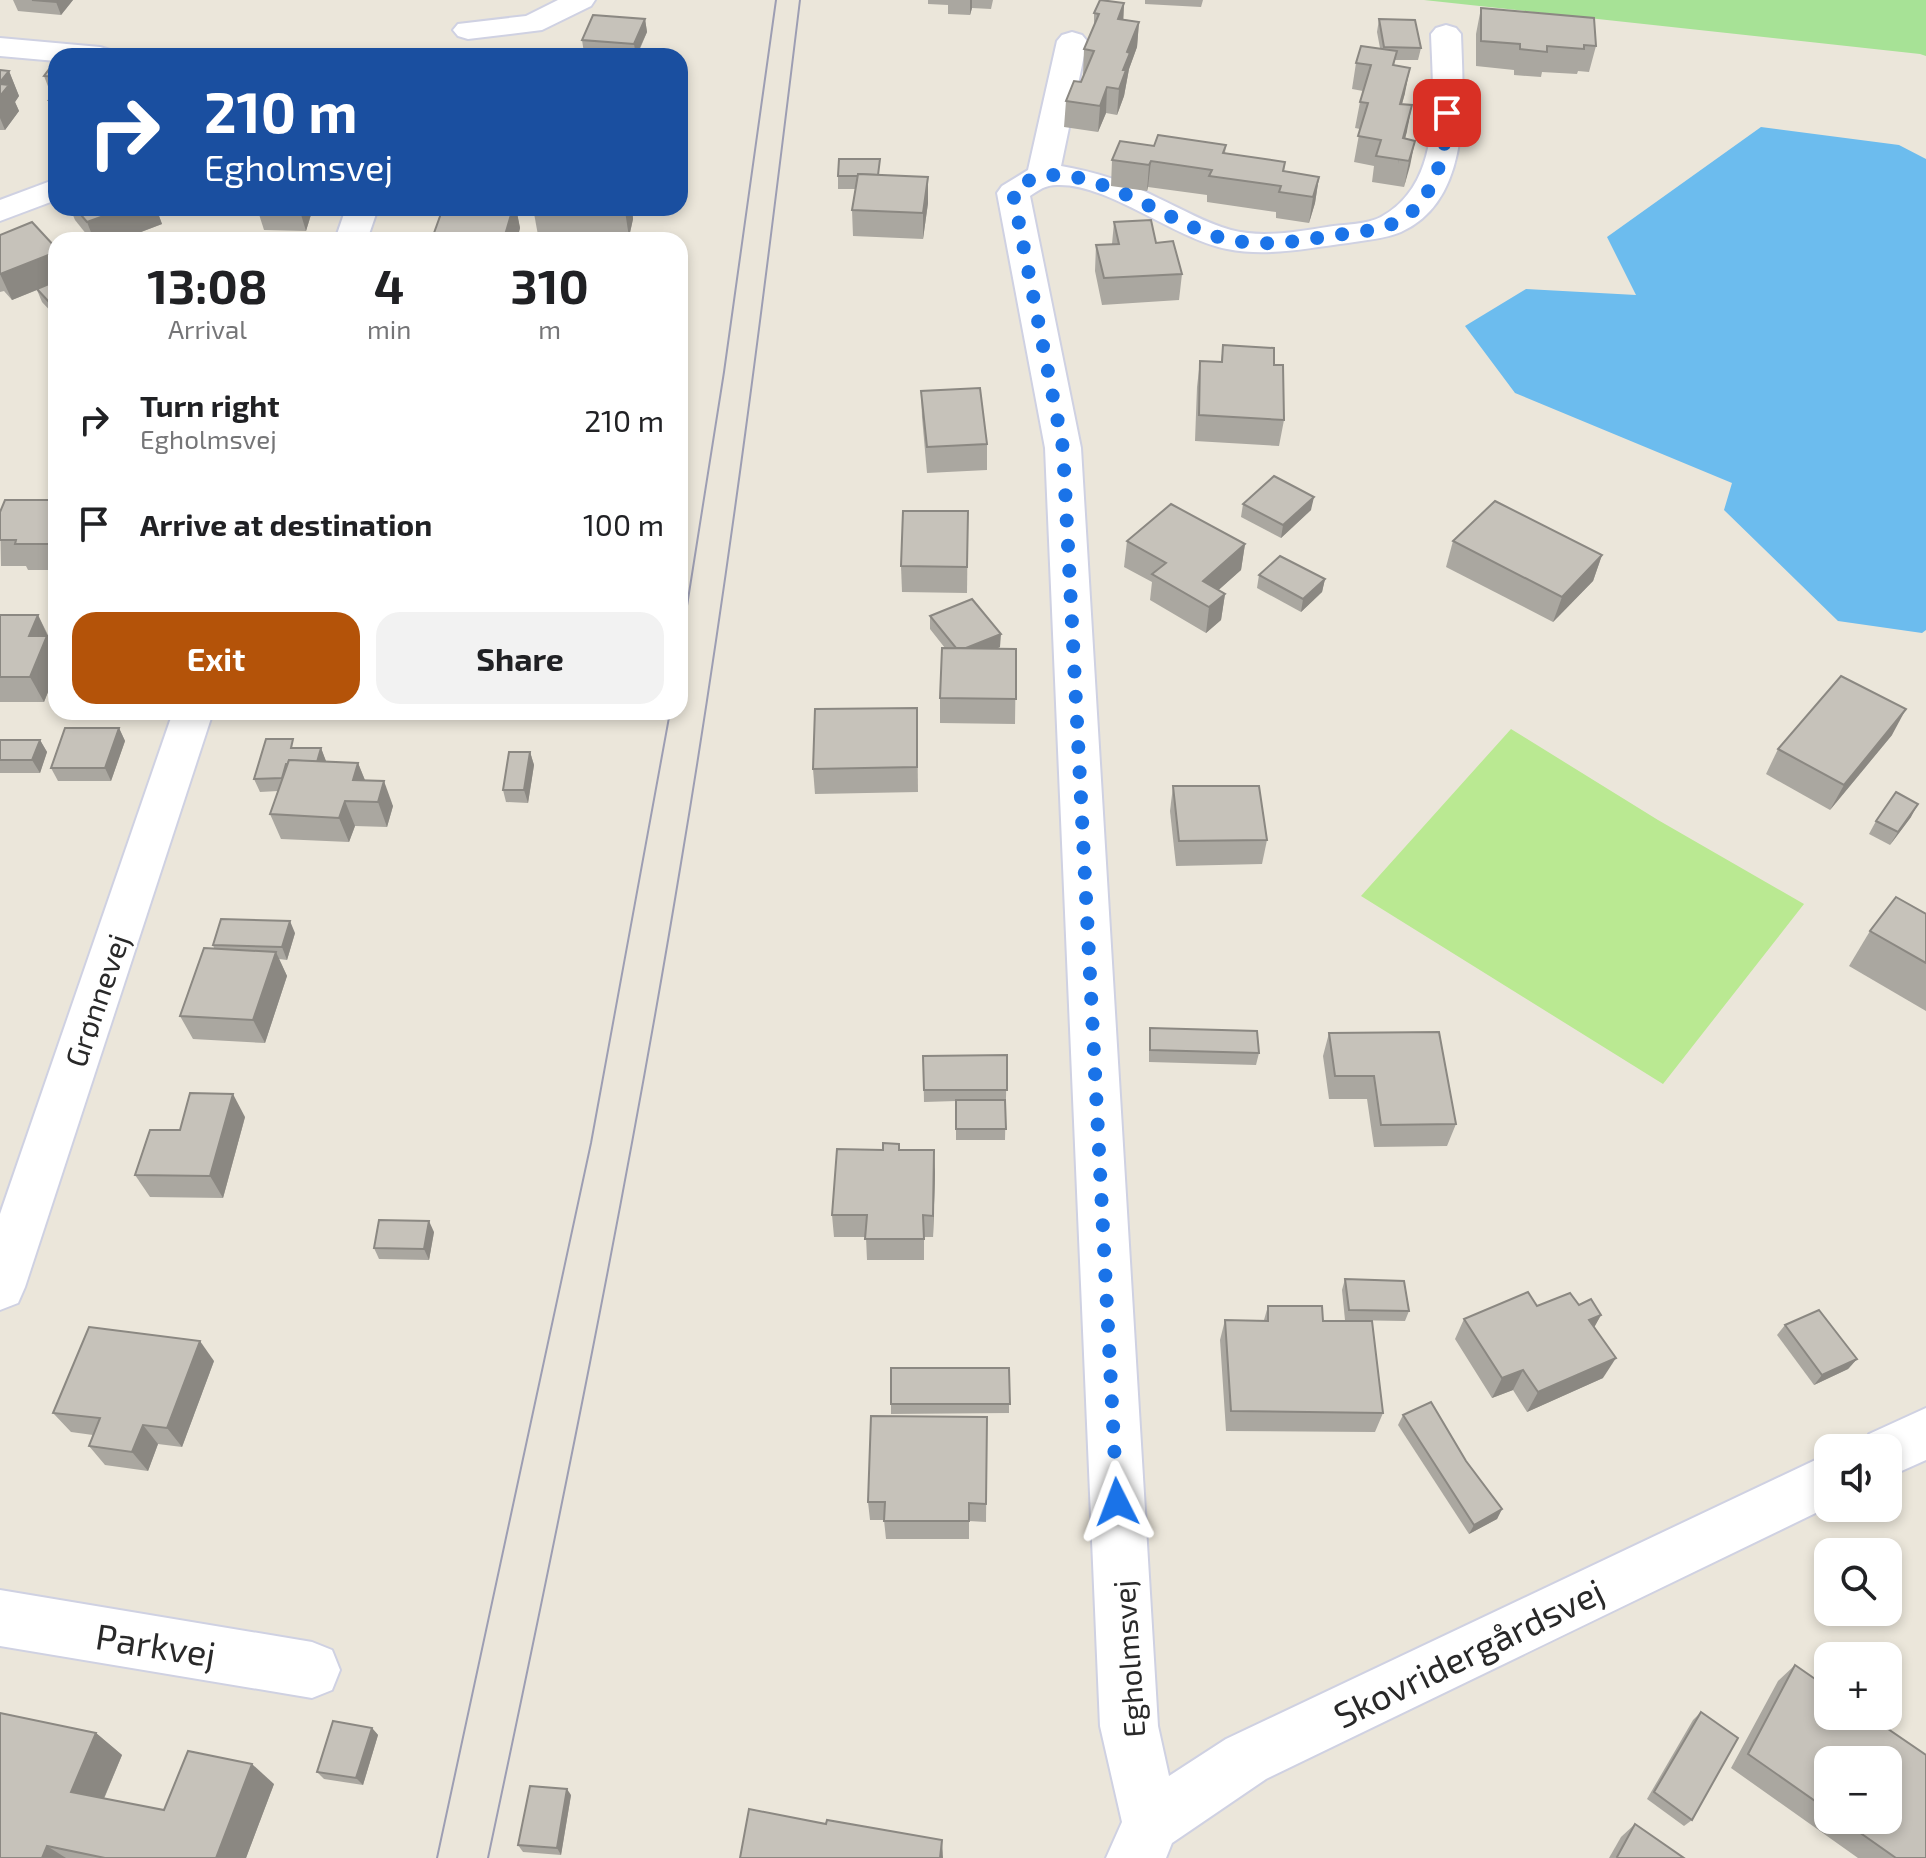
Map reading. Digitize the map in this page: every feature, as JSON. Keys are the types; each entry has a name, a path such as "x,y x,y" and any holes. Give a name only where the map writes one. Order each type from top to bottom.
{"street":[{"path":"501,0 461,38 532,24 581,0"},
{"path":"1072,41 1043,175 1085,179 1130,196 1194,229 1223,239 1258,244 1295,242 1391,225 1416,207 1437,175 1447,139 1446,34"},
{"path":"0,47 48,51"},
{"name":"Egholmsvej","path":"1043,175 1023,181 1013,193 1063,448 1129,1726 1144,1840"},
{"path":"0,211 48,192"},
{"name":"Grønnevej","path":"0,1287 190,720"},
{"path":"1902,1445 1926,1433"},
{"name":"Skovridergårdsvej","path":"1144,1840 1246,1759 1814,1487"},
{"name":"Parkvej","path":"0,1618 312,1670"}],"green space":[{"path":"1424,0 1926,0 1926,56 1920,54"},
{"path":"1511,729 1658,820 1804,904 1663,1084 1361,896"}],"water":[{"path":"1761,127 1899,145 1926,159 1926,630 1922,633 1838,621 1724,510 1732,483 1515,393 1465,326 1526,289 1636,295 1607,237"}],"building":[{"path":"1100,0 1124,3 1118,19 1139,22 1127,52 1130,53 1123,70 1126,70 1119,89 1107,87 1100,106 1066,101 1074,81 1081,82 1094,51 1084,49 1099,14 1094,13"},
{"path":"1481,8 1594,18 1596,46 1584,45 1584,49 1547,46 1547,52 1520,49 1520,44 1481,41"},
{"path":"593,15 645,19 634,44 582,40"},
{"path":"1379,19 1415,20 1421,48 1384,47"},
{"path":"1361,46 1397,51 1393,65 1410,68 1400,104 1412,105 1403,138 1415,141 1409,161 1376,156 1381,140 1358,136 1368,103 1360,102 1371,65 1356,63"},
{"path":"0,70 9,71 0,82"},
{"path":"0,84 9,85 0,96"},
{"path":"1158,135 1226,145 1223,153 1285,162 1283,171 1319,177 1313,197 1279,192 1281,186 1209,176 1212,170 1151,161 1149,165 1112,160 1120,141 1154,146"},
{"path":"839,159 880,159 878,175 838,176"},
{"path":"858,174 928,177 923,213 852,210"},
{"path":"82,216 104,216 87,222"},
{"path":"440,216 511,216 506,232 434,232"},
{"path":"1151,220 1156,243 1173,241 1182,274 1104,278 1096,245 1119,244 1114,222"},
{"path":"32,222 48,239 48,255 0,274 0,235"},
{"path":"48,284 48,301 37,289"},
{"path":"1223,345 1274,348 1274,365 1283,365 1284,420 1199,415 1200,361 1222,362"},
{"path":"980,388 987,444 927,447 921,391"},
{"path":"1274,476 1314,497 1283,525 1243,504"},
{"path":"5,500 48,500 48,544 15,544 16,540 0,540 0,512"},
{"path":"1495,501 1602,555 1562,597 1453,541"},
{"path":"1171,504 1245,544 1203,581 1225,594 1209,607 1152,574 1166,563 1127,541"},
{"path":"903,511 968,511 967,567 901,566"},
{"path":"1280,556 1325,579 1303,599 1259,575"},
{"path":"972,599 1001,634 966,648 956,648 930,616"},
{"path":"0,615 38,615 29,636 47,636 30,677 0,677"},
{"path":"942,648 1016,649 1016,699 940,698"},
{"path":"1841,676 1906,709 1844,785 1778,749"},
{"path":"917,708 917,767 813,769 815,709"},
{"path":"65,728 119,728 105,768 51,768"},
{"path":"266,739 293,739 291,748 321,748 317,762 289,760 282,778 254,779"},
{"path":"0,740 40,740 32,760 0,760"},
{"path":"509,752 530,752 524,790 503,790"},
{"path":"289,760 358,763 353,780 384,781 378,802 345,801 339,818 270,814"},
{"path":"1173,786 1259,786 1267,840 1179,841"},
{"path":"1896,792 1918,804 1898,832 1876,821"},
{"path":"1896,897 1926,914 1926,963 1870,931"},
{"path":"221,919 290,921 282,947 213,945"},
{"path":"204,948 276,952 253,1020 180,1016"},
{"path":"1150,1028 1257,1031 1259,1053 1150,1050"},
{"path":"1439,1032 1456,1124 1381,1125 1374,1076 1335,1076 1329,1033"},
{"path":"1007,1055 1007,1090 924,1090 923,1056"},
{"path":"190,1093 233,1094 210,1176 135,1175 150,1130 180,1130"},
{"path":"956,1100 1005,1100 1006,1129 956,1129"},
{"path":"883,1143 899,1144 899,1150 934,1150 933,1216 923,1215 924,1239 865,1239 867,1215 832,1215 837,1149 883,1150"},
{"path":"379,1220 429,1221 424,1249 374,1248"},
{"path":"1345,1279 1404,1281 1409,1311 1349,1310"},
{"path":"1528,1292 1537,1306 1570,1293 1579,1305 1591,1299 1601,1315 1589,1320 1616,1358 1538,1392 1523,1370 1502,1378 1464,1319"},
{"path":"1268,1306 1322,1306 1323,1321 1372,1321 1383,1413 1231,1411 1225,1320 1268,1321"},
{"path":"1819,1310 1857,1359 1822,1375 1785,1325"},
{"path":"89,1327 200,1341 167,1428 143,1425 132,1452 89,1446 100,1418 53,1413"},
{"path":"891,1368 1009,1368 1010,1404 891,1404"},
{"path":"1431,1402 1466,1461 1502,1509 1474,1525 1403,1415"},
{"path":"871,1416 987,1417 986,1504 969,1503 969,1521 884,1521 885,1502 868,1502"},
{"path":"1795,1665 1814,1678 1814,1730 1889,1730 1926,1755 1926,1858 1896,1858 1862,1834 1902,1834 1902,1746 1814,1746 1814,1800 1748,1754"},
{"path":"1701,1712 1738,1738 1692,1820 1654,1792"},
{"path":"0,1713 96,1733 71,1792 164,1810 188,1751 252,1764 216,1858 105,1858 47,1846 42,1858 0,1858"},
{"path":"333,1721 372,1728 356,1778 317,1772"},
{"path":"530,1786 567,1789 557,1848 518,1845"},
{"path":"749,1809 826,1824 827,1820 942,1840 940,1858 740,1858"},
{"path":"1635,1824 1684,1858 1618,1858"}],"tram line":[{"path":"688,599 724,372 776,0"},
{"path":"488,1858 590,1362 681,863 731,540 800,0"},
{"path":"437,1858 591,1143 669,720"}],"route":[{"path":"1117,1502 1063,448 1013,193 1023,181 1043,175 1085,179 1130,196 1194,229 1223,239 1258,244 1295,242 1391,225 1416,207 1437,175 1447,139 1447,113"}]}
